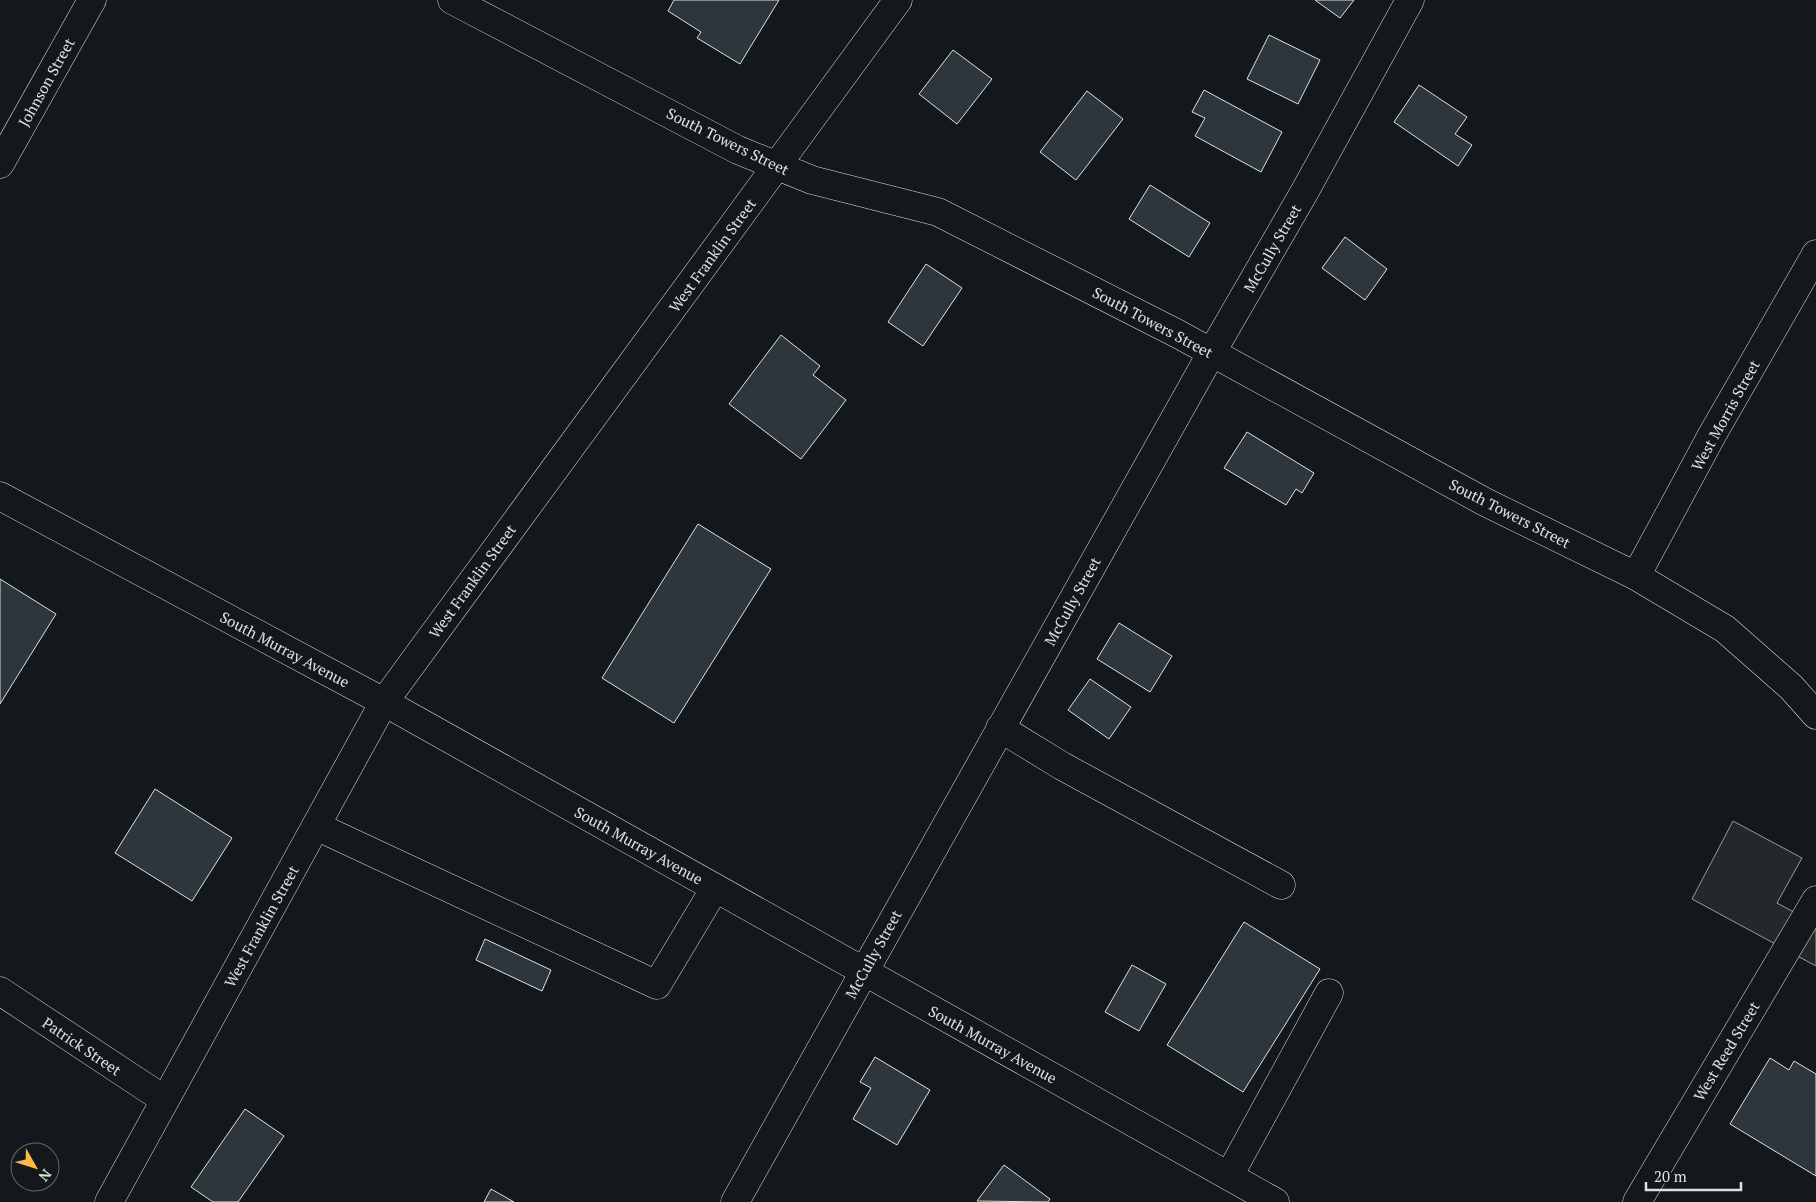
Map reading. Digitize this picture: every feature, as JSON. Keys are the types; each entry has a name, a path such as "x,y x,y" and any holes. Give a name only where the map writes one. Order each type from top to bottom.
{"street":[{"name":"Johnson Street","path":"0,164 92,0"},
{"name":"South Towers Street","path":"452,0 738,150 812,180 938,212 1178,334 1485,502 1636,576 1725,629 1792,688 1816,715"},
{"name":"West Franklin Street","path":"109,1202 384,702 898,0"},
{"name":"McCully Street","path":"735,1202 1000,728 1305,191 1410,0"},
{"name":"West Morris Street","path":"1636,576 1712,435 1816,254"},
{"name":"South Murray Avenue","path":"0,496 384,702 1275,1202"},
{"path":"1000,728 1062,766 1281,884"},
{"path":"316,826 657,985 715,888"},
{"name":"West Reed Street","path":"1637,1202 1816,900"},
{"name":"Patrick Street","path":"0,991 165,1100"},
{"path":"1229,1176 1329,993"}],"shaded area":[{"path":"1733,821 1802,858 1777,903 1816,924 1816,966 1692,899"}],"building":[{"path":"674,0 779,0 740,64 697,38 701,32 668,11"},
{"path":"1315,0 1354,0 1340,18"},
{"path":"1269,35 1320,60 1298,104 1247,79"},
{"path":"953,50 992,79 957,124 919,94"},
{"path":"1419,85 1467,117 1455,134 1472,145 1458,166 1394,122"},
{"path":"1204,90 1282,132 1261,172 1195,136 1205,118 1192,112"},
{"path":"1087,91 1123,119 1076,180 1040,152"},
{"path":"1150,185 1210,223 1189,257 1129,219"},
{"path":"1345,237 1387,269 1365,300 1322,268"},
{"path":"926,264 962,288 923,346 888,322"},
{"path":"781,335 820,366 813,375 846,400 801,459 729,404"},
{"path":"1247,432 1314,473 1302,493 1296,489 1286,505 1224,468"},
{"path":"698,524 771,569 674,723 602,678"},
{"path":"0,579 56,614 0,704"},
{"path":"1119,623 1172,656 1150,692 1097,659"},
{"path":"1090,679 1131,707 1109,739 1068,710"},
{"path":"155,789 232,838 192,901 115,853"},
{"path":"1244,922 1320,969 1243,1092 1167,1045"},
{"path":"485,939 551,970 542,991 476,960"},
{"path":"1132,965 1166,984 1139,1031 1105,1012"},
{"path":"875,1057 930,1090 897,1145 853,1119 871,1088 860,1082"},
{"path":"1770,1058 1789,1070 1794,1061 1816,1074 1816,1176 1730,1124"},
{"path":"245,1109 284,1136 238,1202 213,1202 191,1187"},
{"path":"1004,1165 1050,1199 1048,1202 977,1201"},
{"path":"491,1189 514,1202 484,1202"}]}
